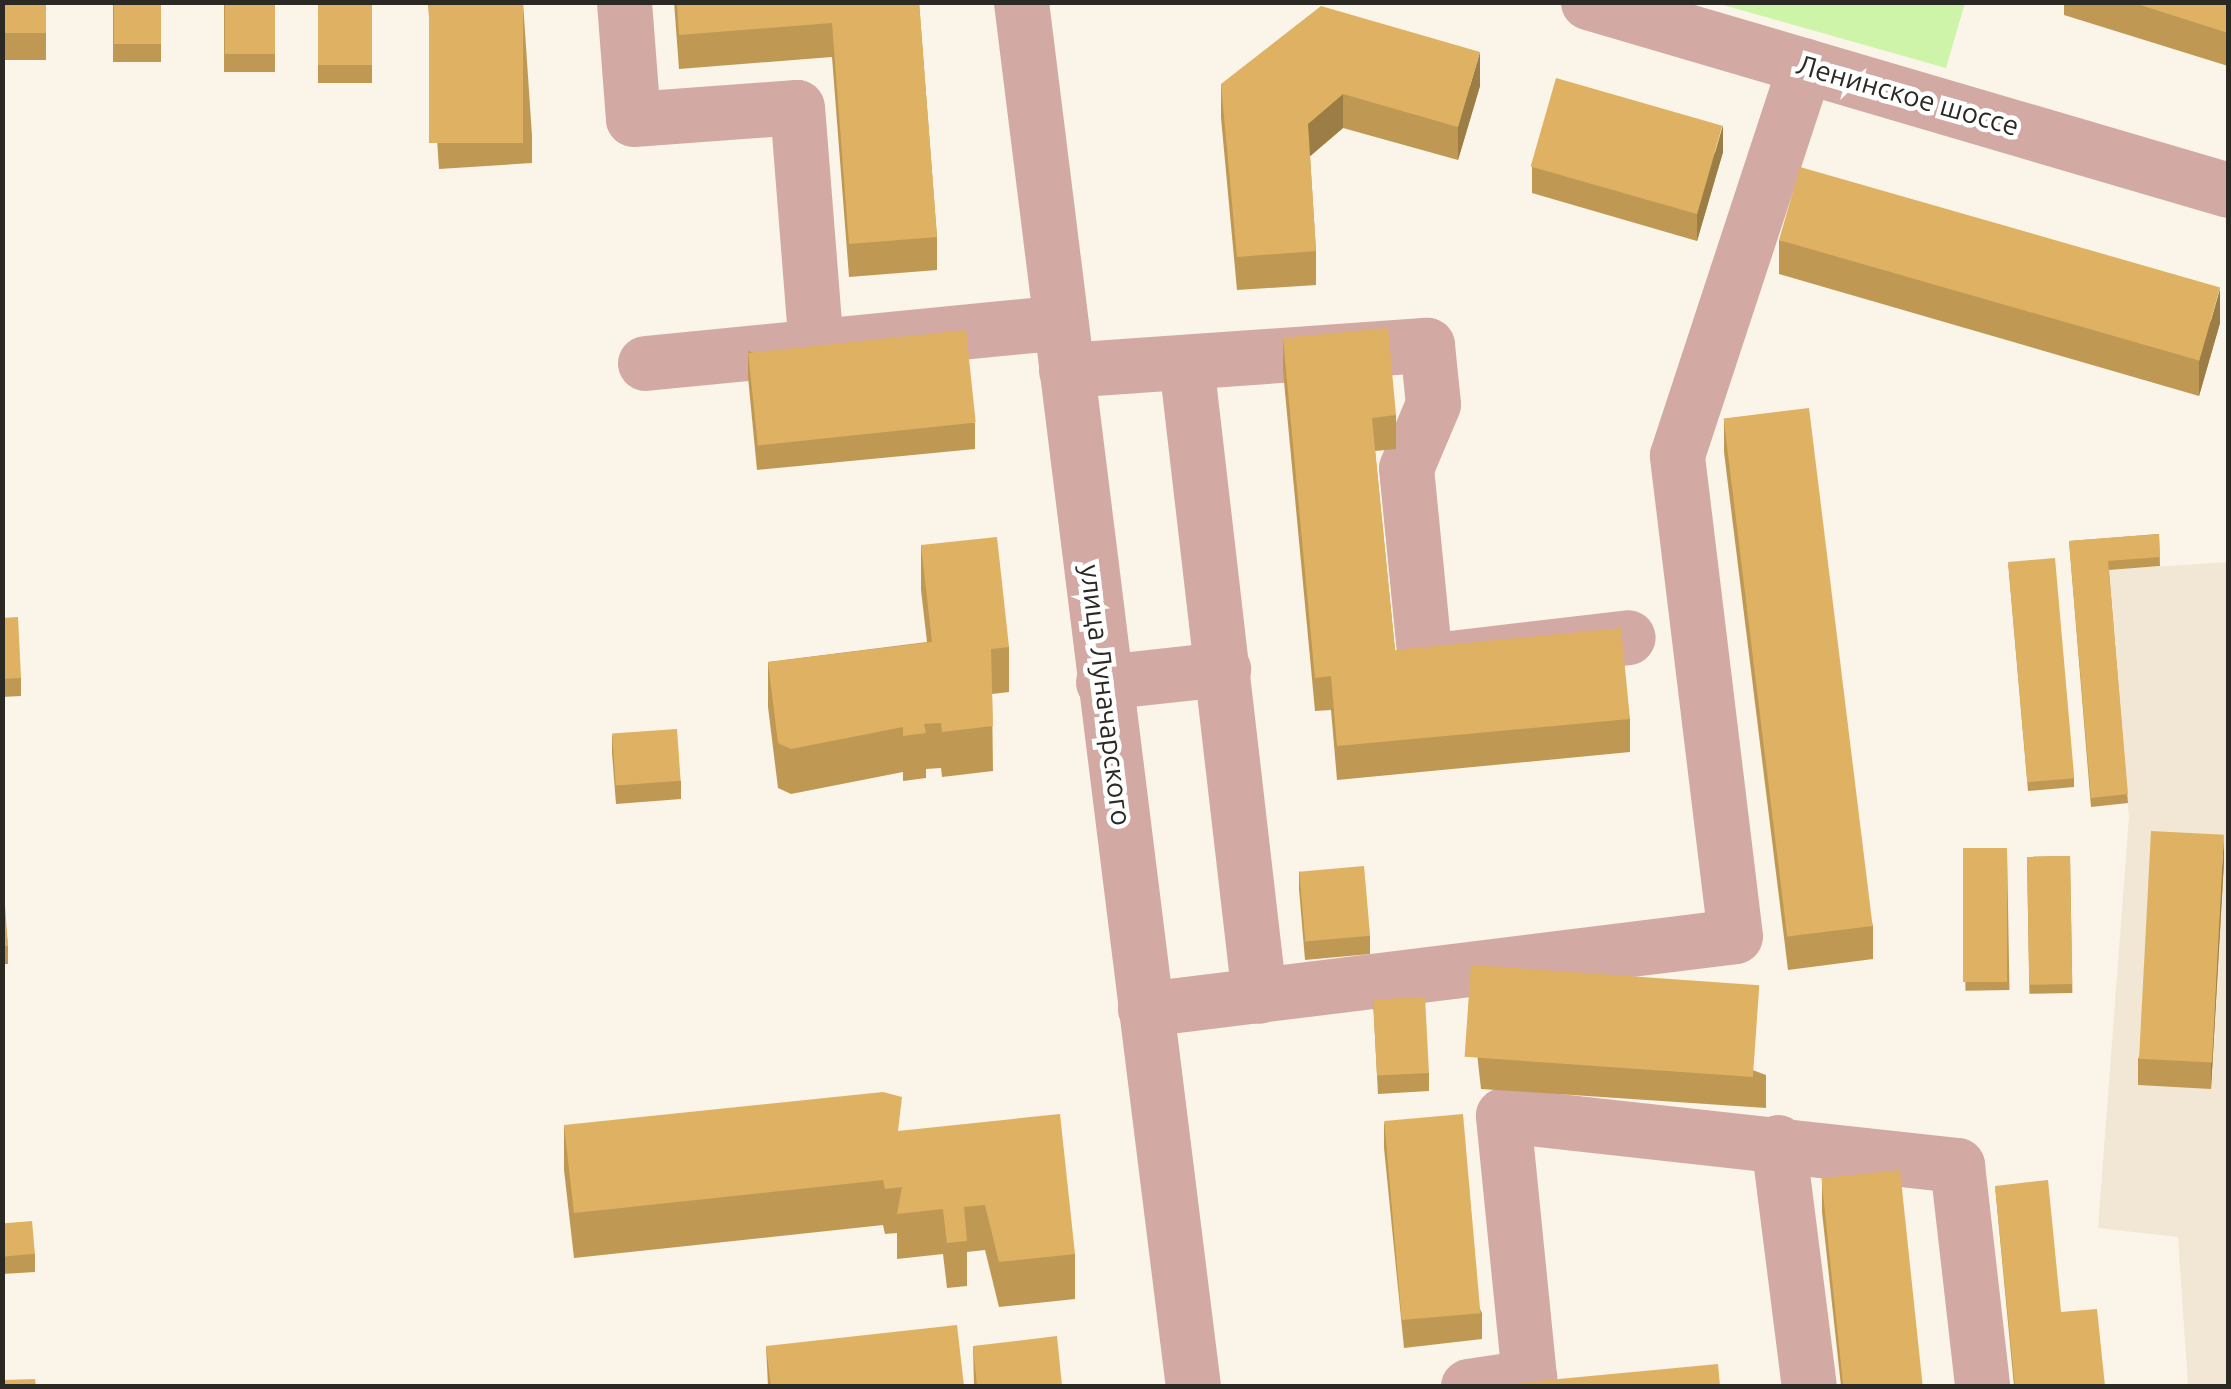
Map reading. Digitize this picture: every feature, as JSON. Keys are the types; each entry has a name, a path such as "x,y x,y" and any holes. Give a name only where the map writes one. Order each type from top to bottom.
{"street":[{"path":"624,2 632,119 797,107 816,346"},
{"name":"улица Луначарского","path":"1022,2 1103,682 1194,1386"},
{"name":"Ленинское шоссе","path":"1588,2 2228,190"},
{"path":"1145,1010 1735,936 1677,455 1805,65"},
{"path":"645,363 816,346 1063,346 1186,363 1427,345 1433,404 1406,468 1424,661 1628,636"},
{"path":"1186,363 1259,996"},
{"path":"1103,682 1223,668"},
{"path":"1468,1386 1529,1376 1503,1116 1778,1142 1957,1165 1982,1386"},
{"path":"1778,1142 1809,1386"}],"shaded area":[{"path":"2228,562 2228,1386 2188,1386 2178,1237 2098,1228 2129,817 2108,570"}],"green space":[{"path":"1716,3 1965,3 1946,68"}],"building":[{"path":"2,2 46,2 46,33 2,33"},
{"path":"114,2 161,2 161,44 114,44"},
{"path":"225,2 275,2 275,54 225,54"},
{"path":"318,2 372,2 372,65 318,65"},
{"path":"429,2 523,2 523,143 429,143"},
{"path":"677,2 919,2 937,237 849,244 832,23 679,35"},
{"path":"2131,2 2228,2 2228,33"},
{"path":"1321,6 1480,52 1458,127 1343,94 1308,124 1316,251 1237,257 1221,84"},
{"path":"1556,78 1722,126 1697,214 1531,166"},
{"path":"1800,167 2220,287 2199,361 1779,240"},
{"path":"1388,328 1396,415 1372,418 1395,650 1621,628 1630,719 1337,746 1331,676 1315,678 1283,338"},
{"path":"966,330 976,422 758,445 748,353"},
{"path":"1809,408 1873,926 1787,937 1724,418"},
{"path":"2159,534 2160,557 2108,561 2128,794 2091,798 2069,541"},
{"path":"997,537 1009,647 991,649 993,726 942,732 941,723 924,724 926,733 903,736 903,727 791,749 778,743 768,662 932,642 921,545"},
{"path":"2055,558 2074,778 2027,782 2008,562"},
{"path":"18,617 21,678 2,679 2,618"},
{"path":"677,729 681,781 616,785 612,734"},
{"path":"2151,831 2224,835 2212,1063 2139,1059"},
{"path":"1963,848 2007,848 2007,982 1963,982"},
{"path":"2070,856 2072,984 2029,985 2027,857"},
{"path":"1364,866 1370,936 1305,941 1299,872"},
{"path":"4,892 8,946 2,946"},
{"path":"1471,965 1759,985 1753,1077 1465,1057"},
{"path":"1425,997 1429,1073 1377,1076 1373,1000"},
{"path":"883,1092 902,1097 898,1131 1060,1114 1075,1254 999,1262 985,1205 964,1207 967,1241 947,1243 943,1209 897,1214 902,1187 885,1189 883,1180 574,1213 564,1125"},
{"path":"1463,1114 1480,1313 1402,1320 1384,1121"},
{"path":"1900,1170 1923,1386 1843,1386 1821,1178"},
{"path":"2048,1180 2061,1312 2097,1309 2105,1386 2015,1386 1995,1186"},
{"path":"32,1221 35,1254 5,1256 2,1224"},
{"path":"957,1325 964,1386 771,1386 766,1346"},
{"path":"1057,1336 1062,1386 977,1386 973,1346"},
{"path":"1718,1364 1720,1386 1517,1386 1517,1383"},
{"path":"35,1379 36,1386 2,1386 2,1380"}]}
